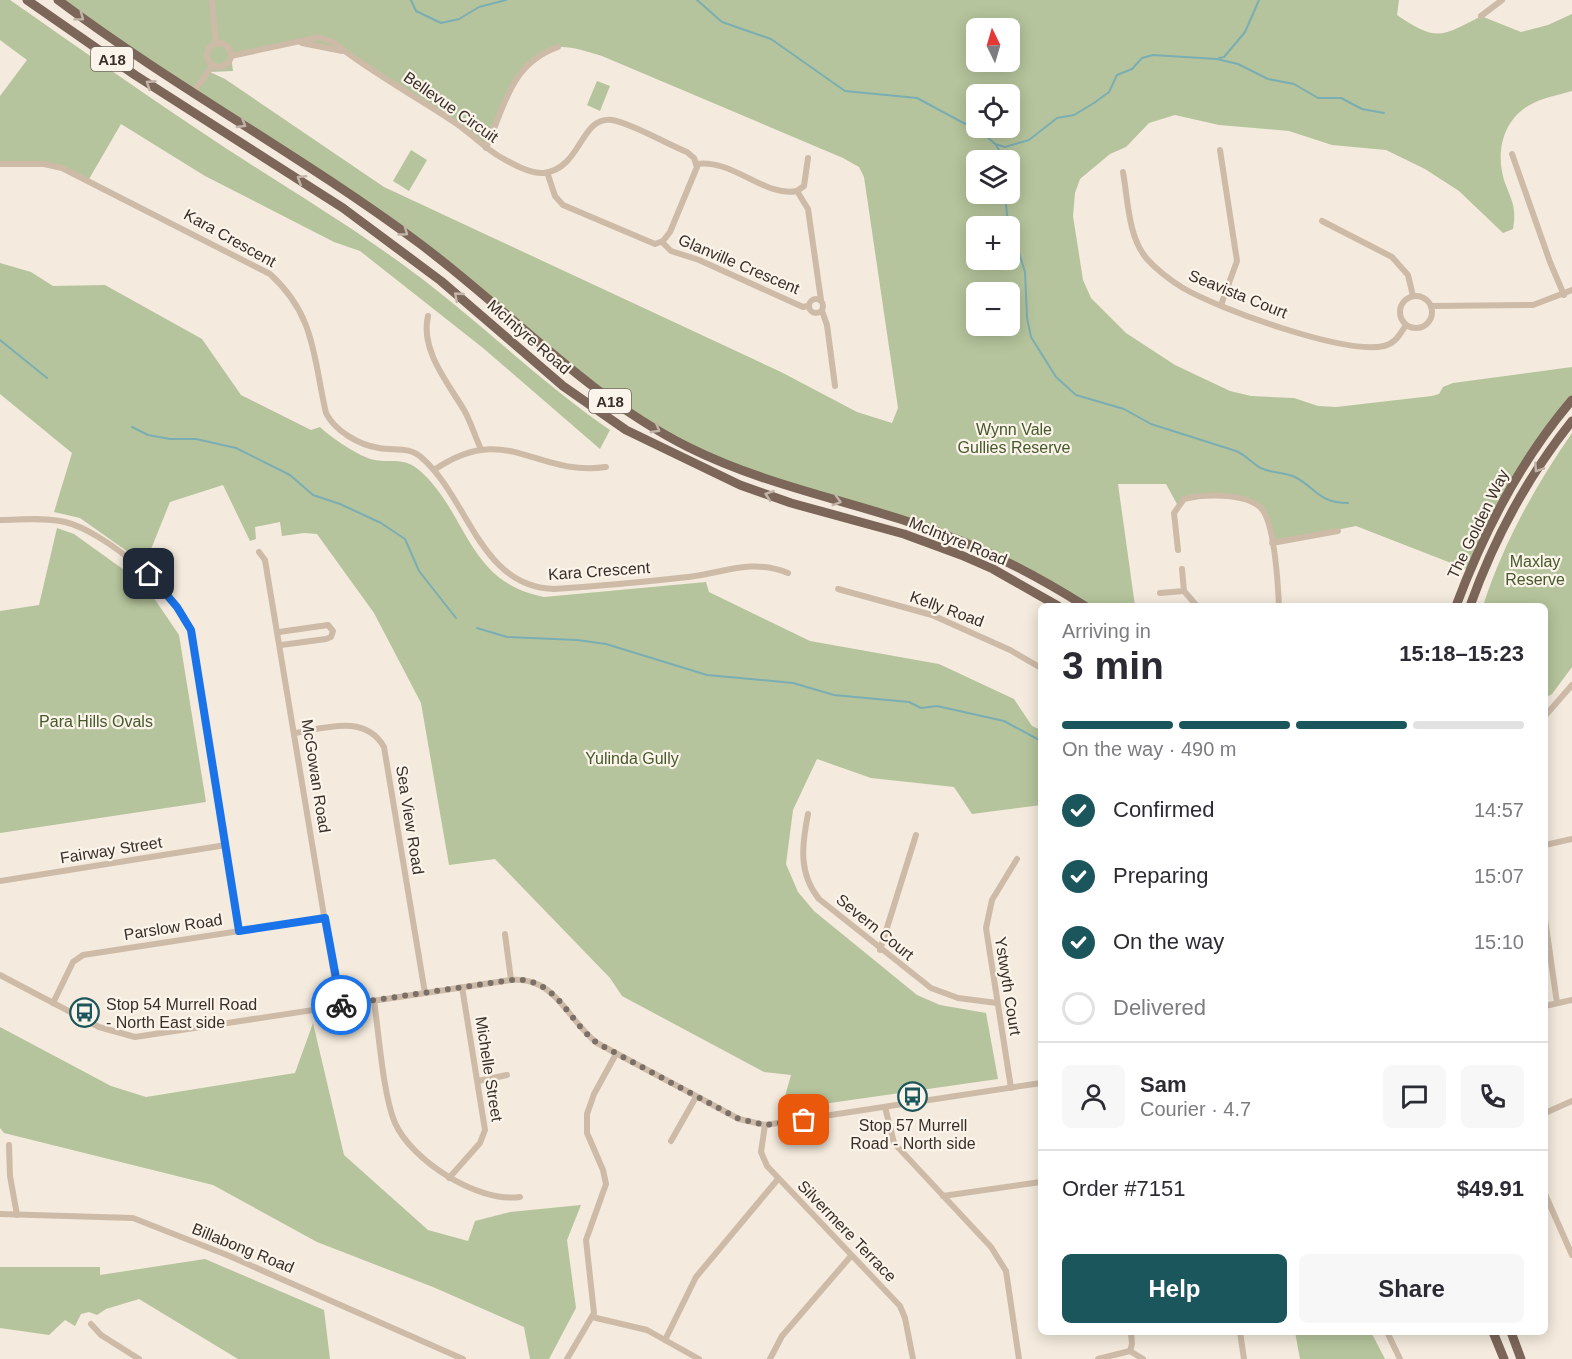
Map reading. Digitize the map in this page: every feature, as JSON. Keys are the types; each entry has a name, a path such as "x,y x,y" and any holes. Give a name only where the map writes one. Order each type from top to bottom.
{"main road":[{"name":"McIntyre Road","path":"27,0 168,97 358,218 441,281 563,386 626,430 690,463 740,485 791,503 904,534 961,555 993,569 1053,603"},
{"name":"McIntyre Road","path":"58,0 192,93 321,173 373,209 452,268 607,399 665,434 739,470 794,489 906,521 970,544 1039,578 1080,603"},
{"path":"168,97 192,93 199,116"},
{"name":"The Golden Way","path":"1457,603 1469,570 1510,488 1572,400"},
{"name":"The Golden Way","path":"1471,603 1506,522 1531,479 1572,421"},
{"path":"1494,1335 1504,1359"},
{"path":"1511,1335 1521,1359"}],"street":[{"path":"212,0 216,44"},
{"path":"1481,16 1502,0"},
{"name":"Bellevue Circuit","path":"231,56 319,37 333,42 456,123 486,148 533,172 547,172"},
{"path":"216,44 224,44 229,48 231,56 224,66 213,65 207,55 208,50 216,44"},
{"path":"486,148 507,92 517,77 542,53 558,47"},
{"path":"192,93 213,65"},
{"path":"606,120 619,122 687,152 696,165 695,176 670,232 662,242 649,244 563,205 555,196 547,172 564,165 572,158 588,129 606,120"},
{"path":"1220,150 1237,261 1221,305"},
{"path":"1512,154 1564,295"},
{"path":"696,165 714,163 784,192 797,191 804,186 808,158"},
{"name":"Kara Crescent","path":"0,164 44,164 62,168 270,274 290,295 309,328 326,414 332,422 344,433 369,446 412,452 434,470 452,492 472,532 512,577 531,586 554,589 688,577 750,566 772,567 788,573"},
{"name":"Seavista Court","path":"1123,172 1134,238 1140,250 1157,269 1183,288 1221,305 1310,337 1362,348 1386,346 1398,339 1406,325"},
{"name":"Glanville Crescent","path":"797,191 808,208 821,300"},
{"path":"1322,221 1392,257 1408,275 1413,296"},
{"name":"Glanville Crescent","path":"662,242 671,252 699,260 803,307 808,306"},
{"path":"1431,306 1526,306 1564,295 1572,290"},
{"path":"1413,296 1427,300 1431,306 1429,322 1418,328 1406,325 1400,314 1404,302 1413,296"},
{"path":"822,311 816,314 811,312 808,306 813,299 821,300 824,305 822,311 827,325 835,386"},
{"path":"428,316 427,335 433,354 448,387 465,411 481,450"},
{"path":"434,470 458,455 481,450 507,449 559,465 582,469 606,467"},
{"path":"1178,550 1174,513 1184,499 1218,495 1261,508 1269,522 1279,603"},
{"path":"0,520 57,521 85,529 149,574 186,620 192,636 239,931"},
{"path":"1272,543 1338,531"},
{"name":"McGowan Road","path":"259,552 265,560 279,632 339,1006"},
{"path":"1182,569 1184,591 1194,603"},
{"name":"Kelly Road","path":"838,589 932,615 1010,650 1038,666"},
{"path":"1160,593 1184,591"},
{"path":"279,632 328,625 333,631 331,637 326,639 281,645"},
{"path":"1548,709 1572,685"},
{"name":"Sea View Road","path":"295,733 356,725 373,735 384,747 425,993"},
{"name":"Severn Court","path":"808,814 803,861 810,886 824,904 931,988 958,998 997,1003"},
{"path":"880,950 916,835"},
{"path":"1548,844 1572,839"},
{"name":"Fairway Street","path":"0,881 226,845"},
{"name":"Ystwyth Court","path":"1011,1088 986,924 995,894 1017,860"},
{"name":"Parslow Road","path":"53,1003 73,962 82,955 325,918"},
{"path":"505,934 511,980"},
{"path":"1548,940 1557,1003"},
{"path":"0,975 105,1029 135,1037 462,987 526,980 549,989 584,1032 616,1054 739,1119 765,1125 1038,1084"},
{"name":"Michelle Street","path":"449,1178 484,1134 478,1081 462,987"},
{"path":"1548,1005 1572,1000"},
{"path":"374,1001 395,1123 412,1146 449,1178 493,1196 505,1199 520,1197"},
{"path":"567,1359 592,1317 594,1302 586,1240 606,1184 603,1170 587,1133 587,1114 594,1094 616,1054"},
{"path":"478,1081 507,1075"},
{"path":"671,1141 696,1097"},
{"path":"1548,1112 1572,1101"},
{"path":"885,1107 894,1143 991,1247 1003,1265 1019,1359"},
{"name":"Silvermere Terrace","path":"765,1125 762,1156 778,1179 903,1311 914,1359"},
{"path":"9,1145 10,1176 16,1215"},
{"path":"665,1340 696,1277 778,1179"},
{"path":"943,1196 1038,1182"},
{"path":"1548,1201 1572,1255"},
{"name":"Billabong Road","path":"0,1214 133,1218 238,1259 463,1359"},
{"path":"770,1359 782,1336 851,1256"},
{"path":"592,1317 647,1330 699,1359"},
{"path":"91,1324 101,1335 139,1359"},
{"path":"1130,1351 1131,1335"},
{"path":"1240,1335 1244,1359"},
{"path":"1388,1335 1400,1359"},
{"path":"1098,1359 1130,1351 1143,1359"}],"green space":[{"path":"0,0 10,0 172,112 356,232 425,281 556,390 610,430 600,449 483,348 360,251 334,242 205,176 121,124 89,179 62,168 0,164 0,96 27,60 0,40"},
{"name":"Wynn Vale Gullies Reserve","path":"58,0 1399,0 1397,15 1421,30 1439,34 1481,16 1521,32 1548,25 1572,14 1572,91 1528,106 1512,121 1503,139 1502,170 1513,203 1514,214 1513,229 1503,233 1459,191 1425,169 1386,150 1332,145 1289,131 1219,125 1175,115 1149,123 1126,147 1110,154 1080,179 1075,193 1073,216 1083,280 1091,298 1126,333 1175,365 1230,391 1251,396 1294,398 1318,406 1336,407 1432,396 1439,394 1443,387 1453,383 1572,367 1572,400 1532,453 1469,570 1356,526 1272,543 1265,518 1255,505 1248,501 1216,495 1194,498 1178,506 1166,484 1118,484 1135,603 1079,603 970,544 739,470 640,420 452,268","holes":["298,42 344,51 456,123 486,148 505,103 523,72 546,51 561,47 602,56 843,158 859,167 864,177 898,408 892,423 857,412 781,372 384,187 225,79 210,72 233,71 231,56"]},
{"path":"597,81 610,86 600,111 587,105"},
{"path":"411,150 427,160 409,191 393,181"},
{"name":"Yulinda Gully","path":"0,263 31,272 53,286 105,285 202,339 241,395 311,430 320,427 346,446 369,458 408,463 419,470 448,505 483,561 499,577 518,589 544,597 706,582 709,592 810,641 939,664 1014,699 1032,726 1038,729 1038,805 972,814 954,787 871,778 817,759 793,810 786,864 798,892 814,911 917,995 940,1005 986,1013 998,1079 781,1110 791,1075 764,1072 622,996 610,978 495,859 449,865 421,703 374,613 317,534 282,536 280,522 255,527 256,539 250,541 223,485 170,502 145,564 80,518 54,512 72,453 0,394"},
{"name":"Maxlay Reserve","path":"1572,433 1572,667 1548,696 1548,603 1484,603 1510,538 1545,474"},
{"name":"Para Hills Ovals","path":"57,528 74,534 145,585 179,635 206,802 0,833 0,611 39,605"},
{"path":"313,1023 344,1155 428,1230 468,1241 475,1221 510,1212 581,1205 567,1240 576,1308 549,1359 530,1359 524,1327 433,1287 317,1242 213,1185 4,1133 0,1128 0,1027 111,1086 146,1097 295,1073"},
{"path":"205,1259 324,1310 330,1359 238,1359 139,1299 106,1309 97,1315 89,1312 81,1314 75,1326 65,1320 49,1335 0,1328 0,1267 100,1267 100,1275"},
{"path":"1296,1335 1373,1335 1385,1359 1300,1359"}],"waterway":[{"path":"411,0 416,11 441,23 459,19 479,7 506,0"},
{"path":"697,0 722,22 771,39 845,91 917,98 984,134 995,144 1005,147 1029,140 1057,118 1074,115 1094,103 1109,92 1117,75 1132,69 1142,58 1153,55 1217,59 1238,64 1268,79 1294,84 1318,98 1341,98 1362,109 1384,113"},
{"path":"1219,58 1224,57 1245,32 1259,0"},
{"path":"996,145 999,150"},
{"path":"1006,204 1007,215 1025,272 1027,318 1031,337 1056,377 1076,395 1124,409 1151,424 1236,451 1263,469 1295,477 1324,498 1348,503"},
{"path":"0,340 47,378"},
{"path":"132,427 148,435 170,439 196,439 236,448 290,475 313,495 340,504 381,523 405,539 419,571 456,618"},
{"path":"477,628 507,637 577,640 606,644 707,675 793,683 834,695 909,702 921,708 937,706 1004,721 1038,739"}],"way so far":[{"path":"341,1005 519,979 535,982 554,993 584,1032 597,1043 739,1119 765,1125 804,1120"}],"place":[{"name":"Stop 54 Murrell Road - North East side","path":"85,1013"},
{"name":"Stop 57 Murrell Road - North side","path":"913,1097"}],"route":[{"path":"149,574 177,607 191,630 239,931 325,918 339,1006 341,1005"}]}
